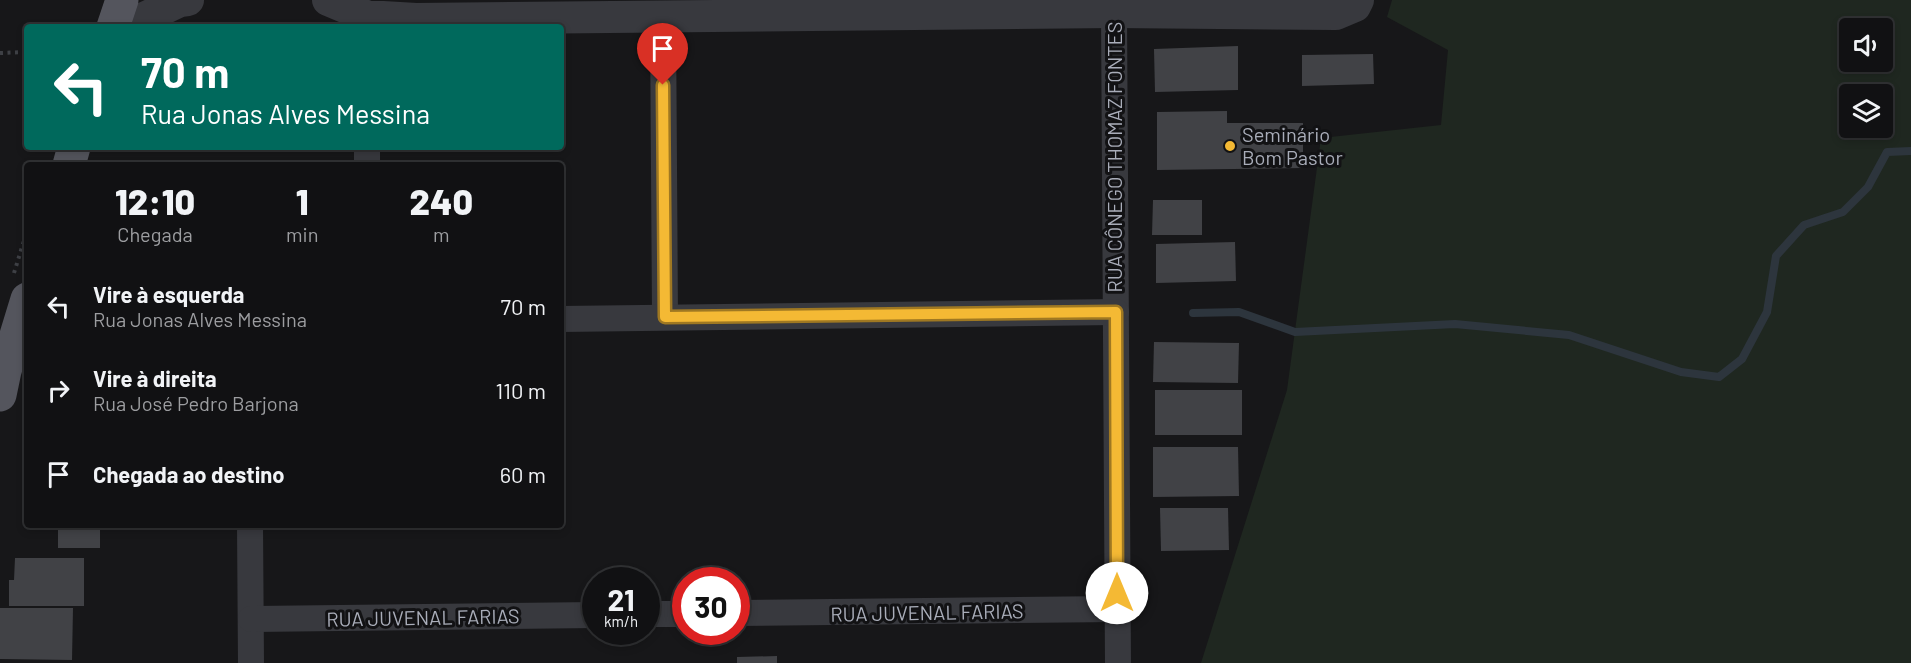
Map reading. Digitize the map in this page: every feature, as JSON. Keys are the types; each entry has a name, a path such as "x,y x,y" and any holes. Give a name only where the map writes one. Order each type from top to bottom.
{"main road":[{"path":"114,24 122,0"},
{"path":"2,382 24,316"}],"street":[{"path":"130,24 180,1 188,0"},
{"path":"328,0 366,21 1113,12 1336,14 1356,3"},
{"name":"RUA CÔNEGO THOMAZ FONTES","path":"1113,12 1118,663"},
{"path":"663,16 665,317"},
{"path":"564,318 1116,312"},
{"path":"250,528 251,663"},
{"name":"RUA JUVENAL FARIAS","path":"750,614 1117,609"},
{"name":"RUA JUVENAL FARIAS","path":"250,619 582,615"}],"path":[{"path":"0,52 24,52"}],"shaded area":[{"path":"1392,0 1911,0 1911,663 1201,663 1287,390 1321,138 1441,125 1448,50 1387,17"}],"building":[{"path":"1238,46 1238,90 1155,92 1154,49"},
{"path":"1373,54 1374,84 1302,86 1302,55"},
{"name":"Seminário Bom Pastor","path":"1227,111 1227,123 1303,123 1303,168 1157,170 1157,112"},
{"path":"1153,200 1202,200 1202,235 1152,235"},
{"path":"1235,242 1236,281 1156,283 1156,244"},
{"path":"1154,342 1239,343 1238,383 1153,382"},
{"path":"1155,390 1242,390 1242,435 1155,435"},
{"path":"1153,447 1238,447 1239,496 1153,497"},
{"path":"1160,508 1228,508 1229,550 1161,551"},
{"path":"58,528 100,528 100,548 58,548"},
{"path":"15,558 84,558 84,606 9,606 9,580 14,580"},
{"path":"0,608 73,608 72,660 0,659"},
{"path":"777,656 777,663 737,663 737,657"}],"waterway":[{"path":"1193,313 1239,312 1295,332 1455,324 1569,335 1681,372 1719,377 1742,359 1767,312 1776,256 1804,225 1843,212 1868,187 1887,152 1911,151"}],"place":[{"name":"Seminário Bom Pastor","path":"1230,146"}],"route":[{"path":"663,85 665,317 1116,312 1117,593"}]}
